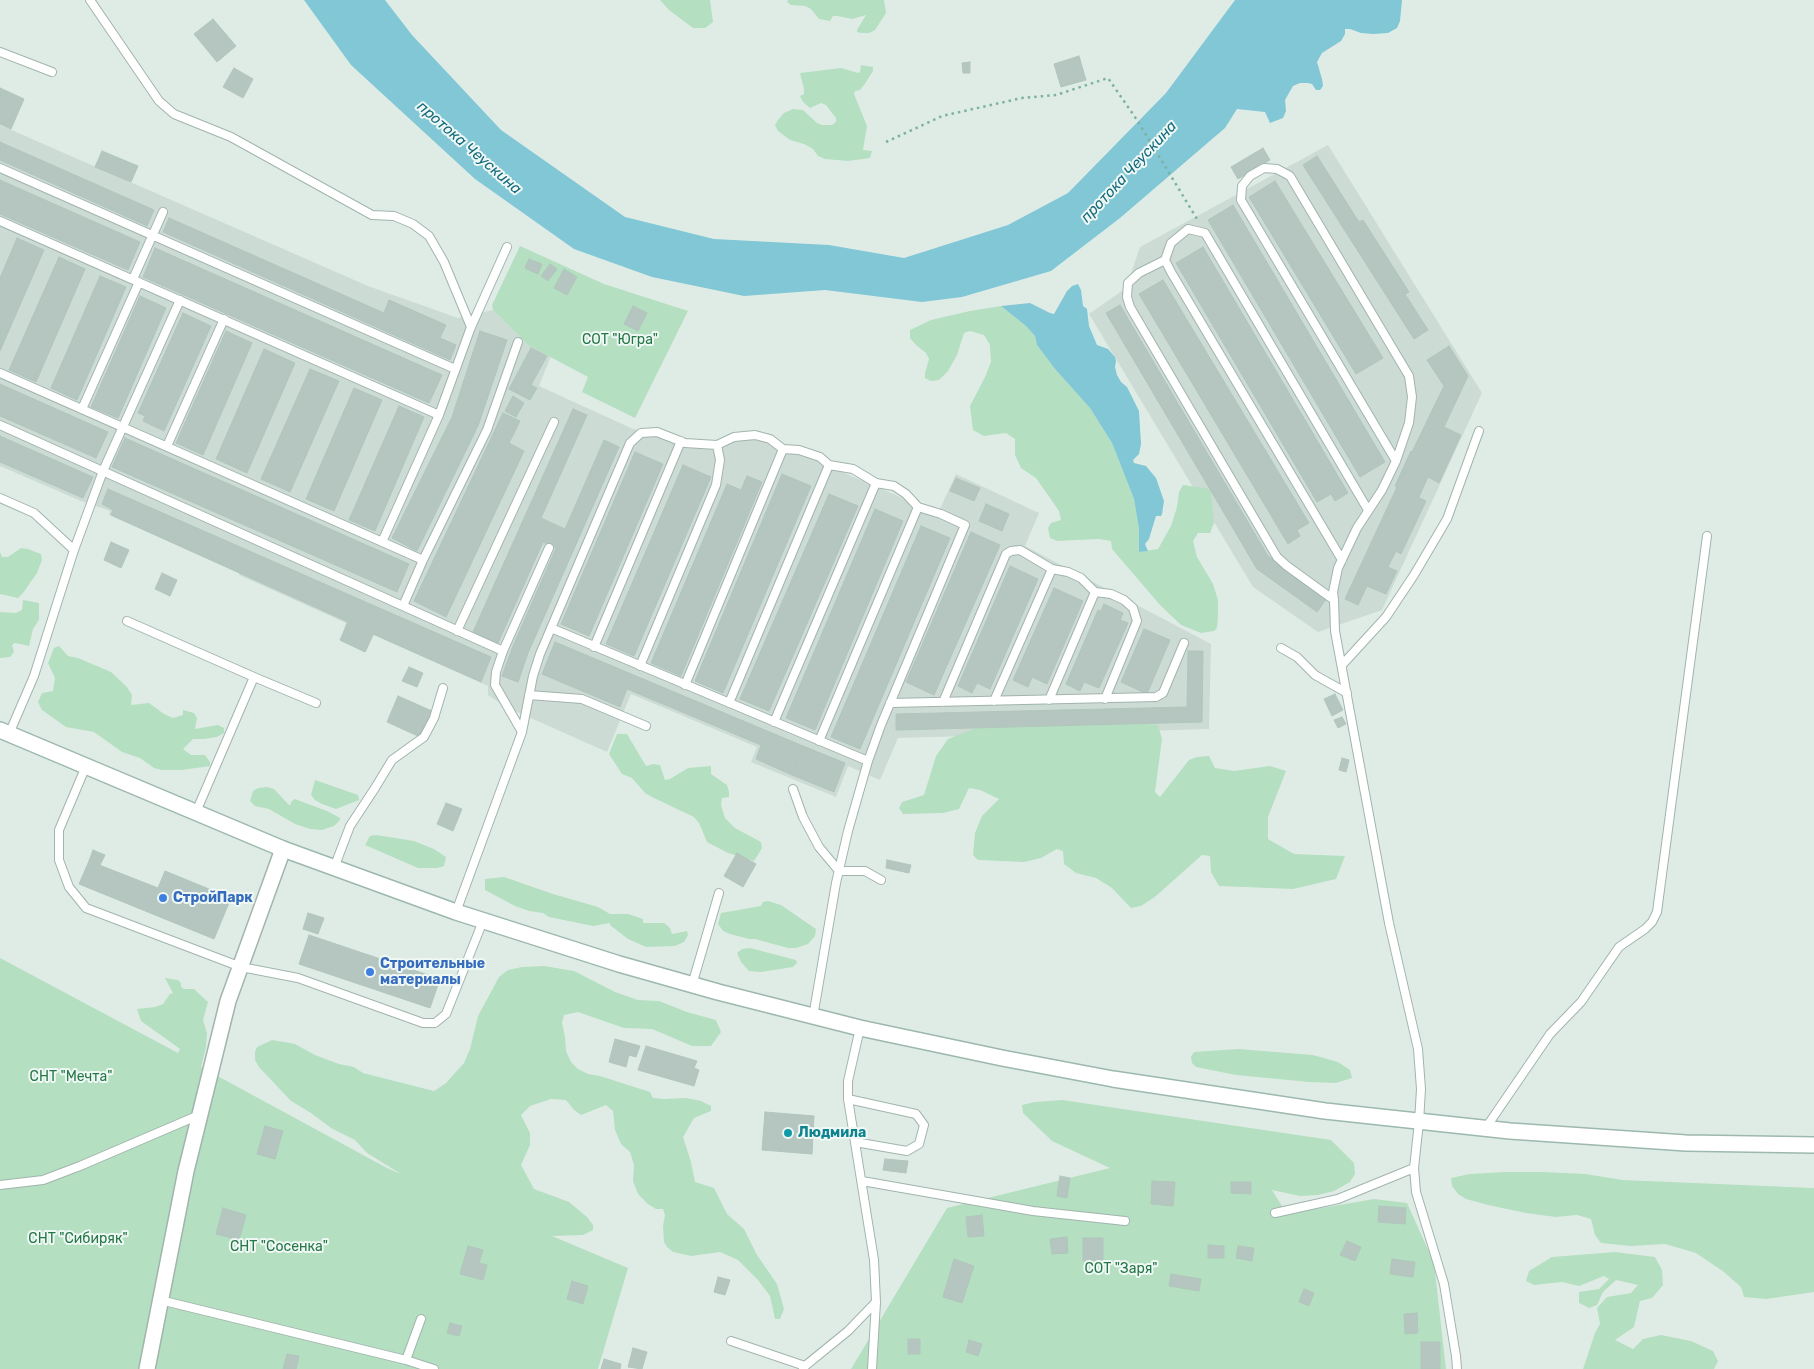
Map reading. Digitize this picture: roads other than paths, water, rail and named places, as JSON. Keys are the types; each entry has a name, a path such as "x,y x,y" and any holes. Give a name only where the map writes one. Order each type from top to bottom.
{"main road":[{"path":"5,732 283,849 456,912 692,985 860,1028 1002,1058 1113,1078 1325,1111 1485,1129 1686,1143 1814,1145"},
{"path":"147,1369 186,1171 228,1001 283,849"}],"lane":[{"path":"90,0 159,100 174,114 231,138 372,215 394,216 414,224 429,236 444,262 471,327"},
{"path":"0,52 52,72"},
{"path":"0,168 456,369"},
{"path":"1396,461 1241,200 1242,186 1250,176 1264,168 1277,169 1290,176 1409,376 1412,397 1409,422 1396,461 1382,490 1357,528 1338,568 1333,592 1335,630 1389,923 1418,1049 1421,1089 1414,1168 1419,1201 1444,1284 1457,1369"},
{"path":"82,409 163,212"},
{"path":"0,221 439,415"},
{"path":"1334,600 1277,557 1130,307 1127,297 1128,283 1139,272 1165,260 1171,243 1188,229 1206,233 1368,510"},
{"path":"382,542 439,415 471,327 507,246"},
{"path":"1165,260 1342,560"},
{"path":"5,732 34,676 74,550 103,471 180,300"},
{"path":"167,446 224,320"},
{"path":"403,606 423,560 487,430 518,342"},
{"path":"0,373 423,560"},
{"path":"458,631 554,422"},
{"path":"0,425 503,651"},
{"path":"1342,665 1386,617 1414,575 1447,519 1479,431"},
{"path":"456,912 522,732 540,654 630,442 641,433 657,432 685,443 717,445 734,437 755,434 770,438 783,449 799,450 820,458 829,465 853,469 876,483 894,486 906,494 918,508 941,514 965,525 890,703 868,761 839,871 813,1017"},
{"path":"594,647 681,441"},
{"path":"640,666 716,485 720,460 717,445"},
{"path":"685,685 783,449"},
{"path":"729,703 829,465"},
{"path":"774,722 876,483"},
{"path":"0,498 34,513 74,550"},
{"path":"819,741 918,508"},
{"path":"1485,1129 1550,1034 1581,1002 1619,947 1645,930 1657,912 1707,536"},
{"path":"522,732 495,685 496,672 503,651 549,548"},
{"path":"943,702 1006,554 1011,551 1020,550 1052,569 1068,572 1081,578 1095,592 1111,594 1124,600 1132,608 1137,622 1105,699"},
{"path":"994,701 1052,569"},
{"path":"1048,700 1095,592"},
{"path":"127,621 316,703"},
{"path":"551,628 868,761"},
{"path":"890,703 1156,698 1163,692 1184,643"},
{"path":"1281,648 1296,657 1315,675 1347,693"},
{"path":"196,812 254,676"},
{"path":"334,868 350,826 376,788 392,760 424,737 434,718 443,688"},
{"path":"529,695 582,699 646,726"},
{"path":"86,766 59,830 58,860 69,887 86,908 241,967 298,978 423,1022 435,1023 446,1014 483,921"},
{"path":"793,789 803,817 819,847 839,871"},
{"path":"839,871 865,871 881,880"},
{"path":"692,985 719,893"},
{"path":"860,1028 848,1081 848,1099 874,1260 876,1302 872,1369"},
{"path":"848,1099 916,1114 924,1125 919,1144 907,1151 854,1142"},
{"path":"0,1185 42,1180 80,1166 199,1115"},
{"path":"1275,1213 1338,1199 1414,1168"},
{"path":"862,1181 1034,1211 1124,1220"},
{"path":"160,1300 406,1360 434,1369"},
{"path":"731,1341 804,1367 848,1331 876,1302"},
{"path":"406,1360 421,1319"}],"water":[{"name":"протока Чеускина","path":"304,0 385,0 412,35 501,130 625,217 714,239 829,245 904,258 1008,225 1068,193 1166,93 1235,0 1402,0 1400,21 1397,28 1388,33 1373,34 1345,29 1345,34 1341,41 1322,53 1317,62 1323,86 1320,90 1316,90 1312,84 1308,83 1300,83 1293,86 1285,100 1286,111 1283,118 1270,123 1265,112 1237,109 1225,128 1120,218 1051,271 962,297 922,302 825,290 744,296 652,277 574,249 475,179 351,65"},
{"path":"1078,284 1081,290 1083,306 1087,309 1089,326 1097,345 1108,349 1115,357 1117,375 1127,387 1139,411 1141,444 1139,454 1133,460 1134,463 1146,466 1156,478 1164,501 1162,514 1161,516 1156,516 1149,539 1145,544 1148,551 1139,552 1139,529 1134,499 1112,443 1090,408 1055,369 1037,345 1035,336 1026,326 1001,306 1030,303 1054,314 1067,291 1072,286"}],"place":[{"name":"СтройПарк","path":"163,898"},
{"name":"Строительные материалы","path":"370,972"},
{"name":"Людмила","path":"788,1133"}],"park label":[{"name":"СОТ \"Югра\"","path":"620,340"},
{"name":"СНТ \"Мечта\"","path":"71,1077"},
{"name":"СНТ \"Сибиряк\"","path":"78,1239"},
{"name":"СНТ \"Сосенка\"","path":"279,1247"},
{"name":"СОТ \"Заря\"","path":"1121,1269"}]}
